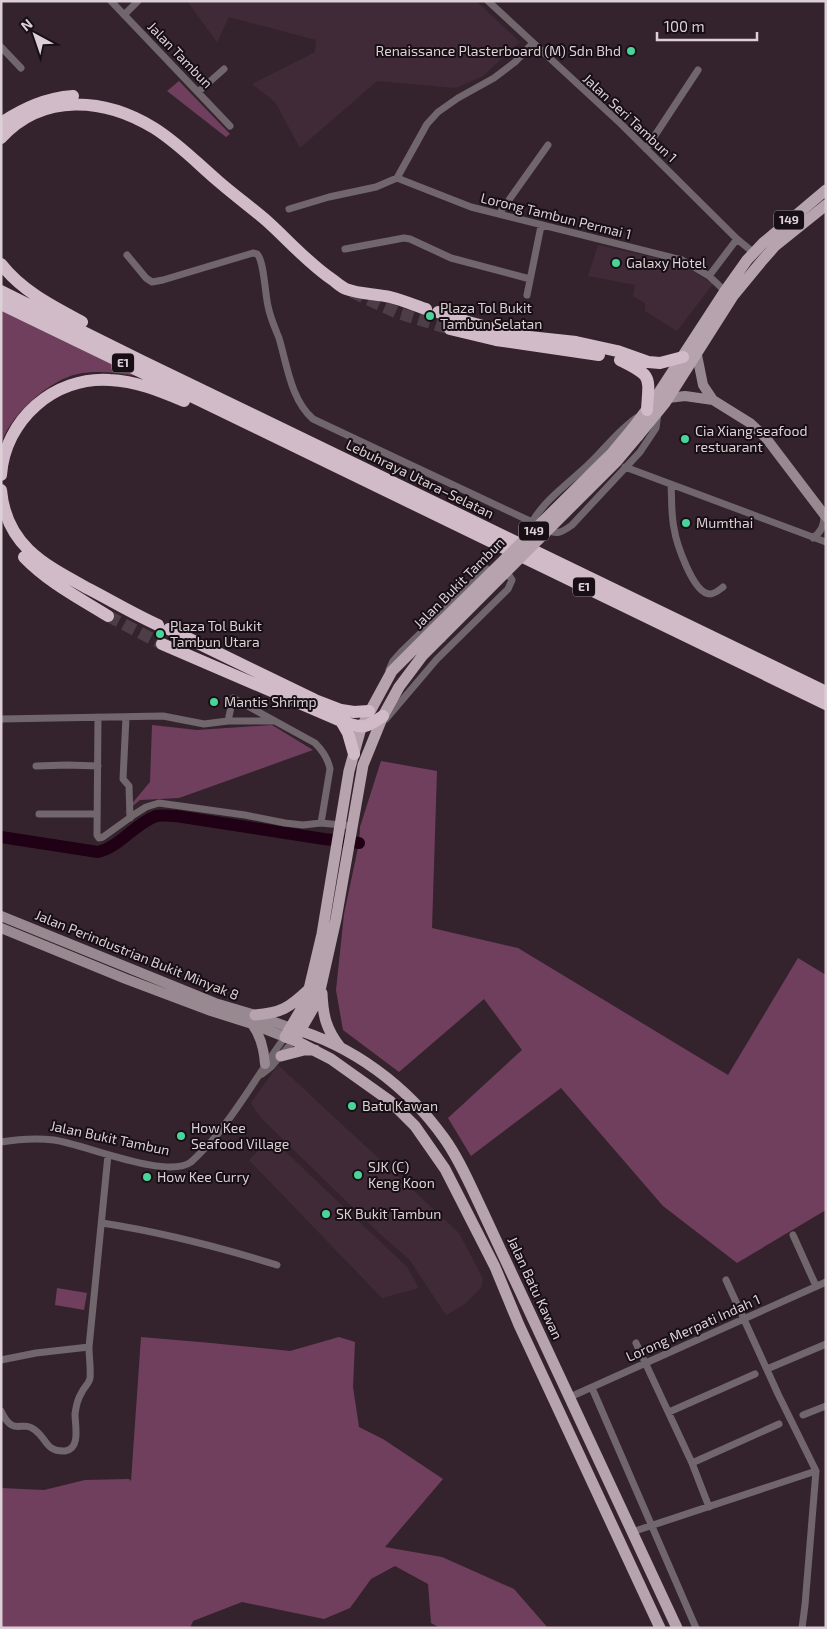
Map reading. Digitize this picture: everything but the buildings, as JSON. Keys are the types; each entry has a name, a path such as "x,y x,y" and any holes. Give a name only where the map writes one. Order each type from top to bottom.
{"highway":[{"path":"1,123 21,110 56,97 86,96 121,104 147,116 174,132 225,176 267,222"},
{"path":"1,138 20,121 50,107 90,105 118,111 143,122 170,139 318,268 346,289 392,298 520,336 576,342 617,351 648,362 660,363 683,357"},
{"path":"1,264 17,281 31,292 106,335 142,361"},
{"name":"Lebuhraya Utara–Selatan","path":"1,291 826,692"},
{"name":"Lebuhraya Utara–Selatan","path":"1,304 826,704"},
{"path":"450,329 496,340 616,358 642,371 645,375 649,388 652,412"},
{"path":"1,475 9,441 25,416 38,403 53,393 84,382 102,379 131,382 245,422"},
{"path":"1,490 12,528 23,544 38,559 56,572 163,627 315,700 341,710 354,712 369,711"},
{"path":"1,524 10,541 36,569 80,600 108,616"},
{"path":"162,644 341,721 361,728 381,722"},
{"path":"341,721 348,733 354,754"}],"main road":[{"name":"Jalan Bukit Tambun","path":"293,1034 315,1005 321,986 335,926 347,852 345,829 349,770 361,728 381,689 397,666 437,633 611,454 635,433 652,412 683,357 725,290 754,253 784,224 826,190"},
{"name":"Jalan Bukit Tambun","path":"652,412 668,398 733,296 761,262 775,246 826,205"},
{"name":"Jalan Bukit Tambun","path":"293,1034 309,989 322,934 335,850 345,829 362,765 381,722 408,674 437,633"},
{"path":"321,986 323,1012 327,1026 332,1037 342,1050"},
{"path":"253,1020 282,1010 295,1002 309,989"},
{"name":"Jalan Batu Kawan","path":"293,1034 345,1068 394,1105 415,1126 445,1169 495,1267 519,1325 660,1628"},
{"name":"Jalan Batu Kawan","path":"293,1034 322,1039 366,1063 392,1081 412,1100 443,1137 457,1158 677,1628"},
{"path":"281,1056 304,1050 315,1050"}],"street":[{"name":"Jalan Tambun","path":"111,1 230,126"},
{"path":"124,15 138,1"},
{"name":"Jalan Seri Tambun 1","path":"488,1 646,149 737,239 754,253"},
{"path":"289,209 329,197 376,187 396,178 427,124 438,112 458,98 494,78 533,43"},
{"path":"1,47 20,68"},
{"path":"198,92 224,69"},
{"path":"646,149 698,70"},
{"path":"499,214 548,145"},
{"name":"Lorong Tambun Permai 1","path":"396,178 471,207 682,260 709,276 725,290"},
{"path":"527,295 541,226"},
{"path":"345,249 404,238 451,258 530,279"},
{"path":"709,276 737,239"},
{"path":"127,255 146,278 152,282 253,253 257,254 262,262 268,307 291,381 308,414 314,419 556,534 562,533 572,525 640,452 656,428 652,412 628,424 541,509 532,522"},
{"path":"697,355 703,384 713,400"},
{"path":"668,398 685,396 713,400 750,423 766,438 825,516 821,531 813,538"},
{"path":"625,467 826,542"},
{"path":"671,485 673,526 681,552 695,584 708,594 715,593 723,587"},
{"path":"381,689 396,657 489,567 501,564 508,571 512,580 508,589 437,659 381,722"},
{"path":"228,721 233,698 315,743 322,750 329,761 330,769 321,823"},
{"path":"1,719 163,716 204,724 228,721 275,721"},
{"path":"98,717 97,835 99,838 146,807 159,803 245,815 285,823 303,825 321,823 345,829"},
{"path":"126,717 123,779 129,786 128,806 130,818"},
{"path":"36,766 98,766"},
{"path":"39,814 97,814"},
{"name":"Jalan Perindustrian Bukit Minyak 8","path":"1,916 253,1020 293,1034"},
{"name":"Jalan Perindustrian Bukit Minyak 8","path":"1,928 194,1005 253,1020"},
{"path":"253,1020 264,1050 265,1064"},
{"name":"Jalan Bukit Tambun","path":"260,1076 281,1056 293,1034"},
{"name":"Jalan Bukit Tambun","path":"1,1142 25,1139 57,1140 108,1155 169,1167 190,1163 218,1134 260,1076 265,1064 293,1034"},
{"path":"1,1412 11,1426 36,1430 50,1448 67,1451 76,1442 75,1413 78,1401 90,1378 89,1347 108,1155"},
{"path":"102,1222 145,1229 277,1265"},
{"path":"793,1235 816,1286"},
{"path":"726,1280 816,1471 802,1628"},
{"name":"Lorong Merpati Indah 1","path":"570,1398 826,1282"},
{"path":"636,1343 692,1463 709,1507"},
{"path":"767,1369 826,1344"},
{"path":"1,1360 36,1353 89,1347"},
{"path":"669,1412 756,1374"},
{"path":"592,1388 696,1628"},
{"path":"803,1415 826,1406"},
{"path":"692,1463 779,1424"},
{"path":"632,1532 816,1471"}],"shaded area":[{"path":"187,1 476,1 520,42 483,76 456,88 377,81 300,148 275,102 252,84 315,52 316,40 229,17 217,42"},
{"path":"179,81 230,134 226,137 167,91"},
{"path":"598,245 682,264 713,284 677,331 645,311 645,303 633,296 635,285 588,276"},
{"path":"1,310 136,376 92,372 67,377 55,383 20,412 11,424 1,446"},
{"path":"152,725 197,730 272,725 313,750 179,798 140,800 124,813 150,782"},
{"path":"381,761 437,771 432,928 518,948 728,1075 798,958 826,975 826,1210 737,1263 663,1206 561,1088 471,1156 448,1118 522,1050 484,999 399,1072 343,1030 336,990 344,914 359,843 360,827"},
{"name":"SJK (C) Keng Koon","path":"278,1065 459,1233 483,1279 481,1288 465,1304 446,1315 409,1259 380,1234 261,1118 251,1103"},
{"name":"SK Bukit Tambun","path":"271,1138 407,1267 419,1288 382,1298 249,1160"},
{"path":"57,1288 87,1293 84,1310 55,1305"},
{"path":"141,1337 290,1351 339,1337 355,1342 353,1387 359,1427 383,1439 443,1479 385,1547 442,1557 514,1589 548,1628 440,1628 431,1623 428,1584 395,1566 371,1579 350,1608 324,1619 242,1602 193,1621 190,1628 1,1628 1,1488 44,1490 85,1480 129,1479 131,1481"}],"waterway":[{"path":"1,837 98,852 120,841 141,824 156,816 176,816 359,843"}],"tunnel":[{"path":"352,292 398,313 450,329"},
{"path":"108,616 162,644"}],"place":[{"name":"Renaissance Plasterboard (M) Sdn Bhd","path":"631,51"},
{"name":"Galaxy Hotel","path":"616,263"},
{"name":"Plaza Tol Bukit Tambun Selatan","path":"430,316"},
{"name":"Cia Xiang seafood restuarant","path":"685,439"},
{"name":"Mumthai","path":"686,523"},
{"name":"Plaza Tol Bukit Tambun Utara","path":"160,634"},
{"name":"Mantis Shrimp","path":"214,702"},
{"name":"Batu Kawan","path":"352,1106"},
{"name":"How Kee Seafood Village","path":"181,1136"},
{"name":"SJK (C) Keng Koon","path":"358,1175"},
{"name":"How Kee Curry","path":"147,1177"},
{"name":"SK Bukit Tambun","path":"326,1214"}]}
